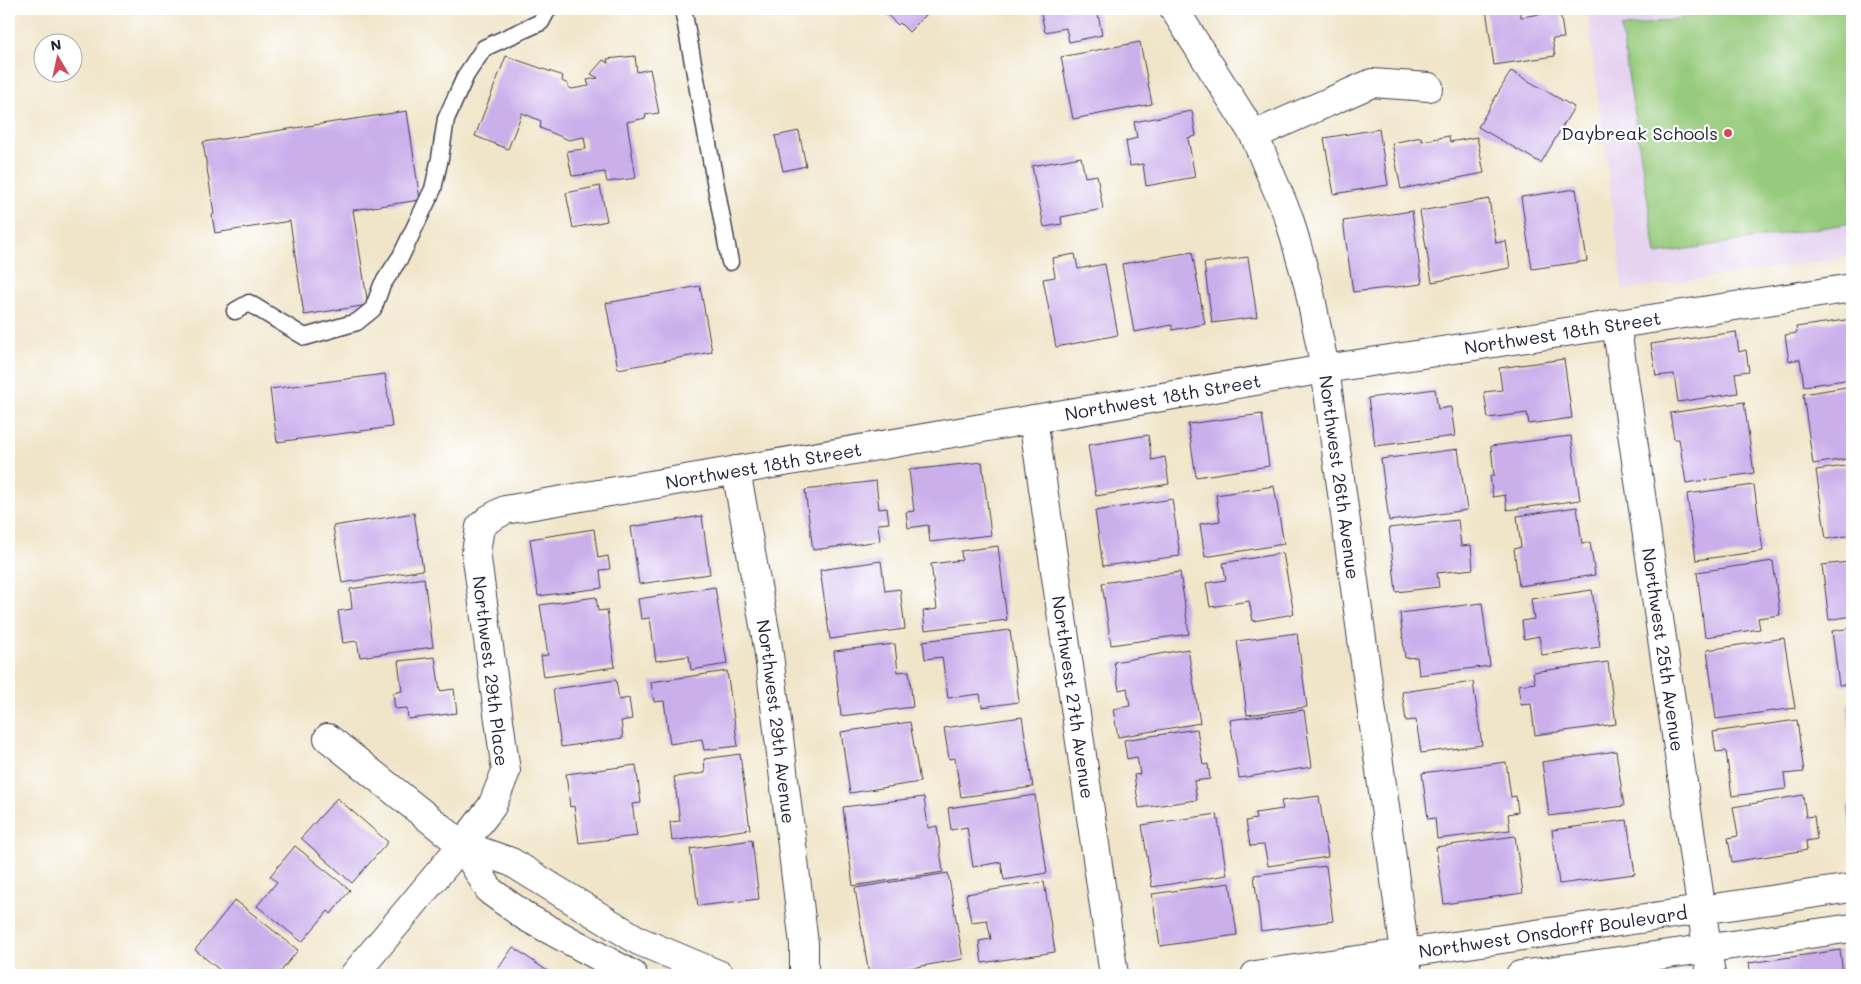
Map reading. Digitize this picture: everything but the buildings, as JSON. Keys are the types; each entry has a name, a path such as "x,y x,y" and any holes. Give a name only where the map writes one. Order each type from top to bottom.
{"street":[{"name":"Northwest 26th Avenue","path":"1174,9 1254,135 1289,218 1308,288 1325,369 1407,965"},
{"path":"1254,135 1372,82 1428,87"},
{"name":"Northwest 18th Street","path":"480,527 489,519 505,510 1325,369 1852,288"},
{"name":"Northwest 25th Avenue","path":"1616,323 1711,975"},
{"name":"Northwest 27th Avenue","path":"1033,420 1114,975"},
{"name":"Northwest 29th Avenue","path":"736,470 768,647 804,944 804,975"},
{"name":"Northwest 29th Place","path":"357,974 492,806 506,771 476,552 480,527"},
{"path":"328,738 462,845 511,862 639,941 720,975"},
{"path":"462,845 490,891 526,917 633,975"},
{"name":"Northwest Onsdorff Boulevard","path":"1255,975 1407,965 1702,910 1852,888"},
{"path":"1520,975 1852,928"}],"lane":[{"path":"235,312 249,303 305,337 358,322 373,309 382,285 401,256 433,189 446,119 466,75 484,48 541,22 548,9"},
{"path":"683,9 730,262"}],"shaded area":[{"name":"Daybreak Schools","path":"1587,9 1852,9 1852,257 1623,290"}],"green space":[{"name":"Daybreak Schools","path":"1740,9 1852,9 1852,223 1656,254 1621,28"}],"place":[{"name":"Daybreak Schools","path":"1728,133"}]}
